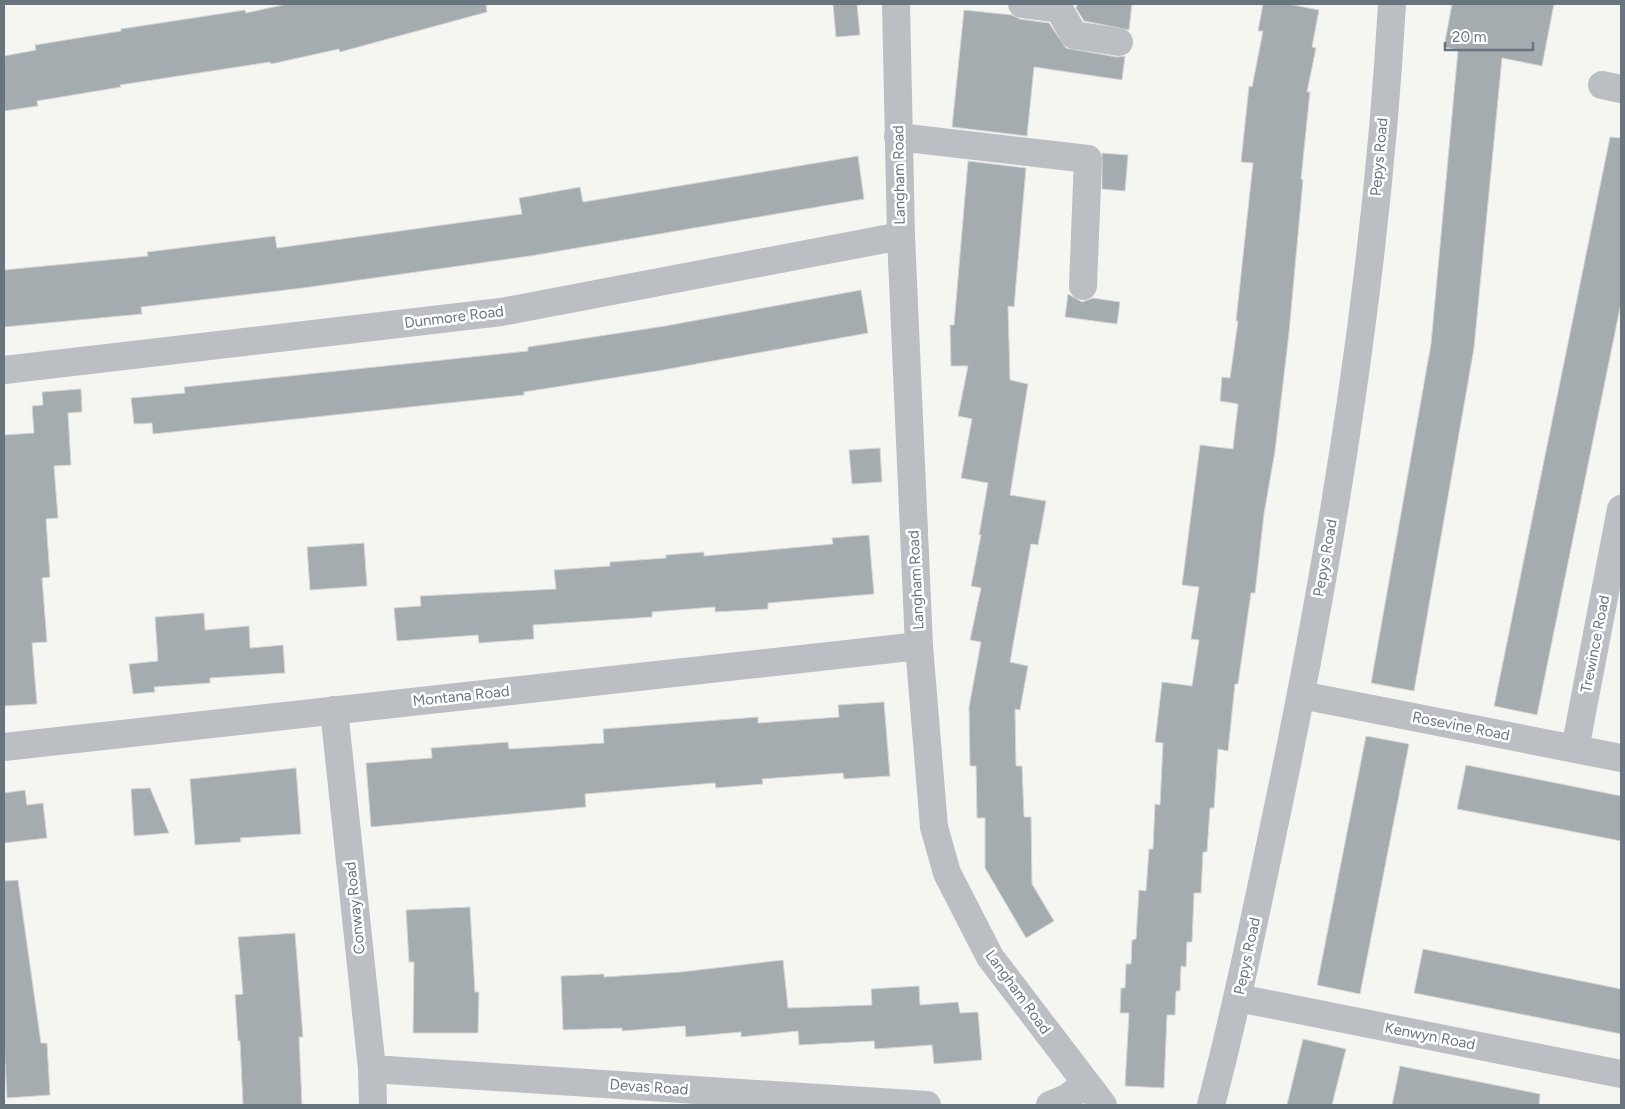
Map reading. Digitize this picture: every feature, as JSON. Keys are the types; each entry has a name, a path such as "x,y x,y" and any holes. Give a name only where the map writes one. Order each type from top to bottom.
{"street":[{"name":"Langham Road","path":"896,4 901,236 919,646 934,827 947,873 990,957 1085,1084 1103,1105"},
{"path":"1022,4 1059,9 1074,35 1120,42"},
{"name":"Pepys Road","path":"1211,1105 1238,998 1301,695 1340,477 1369,277 1392,4"},
{"path":"898,136 1088,159 1083,286"},
{"name":"Dunmore Road","path":"4,370 501,312 901,236"},
{"name":"Trewince Road","path":"1574,749 1621,509"},
{"name":"Montana Road","path":"4,747 919,646"},
{"name":"Rosevine Road","path":"1301,695 1621,758"},
{"name":"Conway Road","path":"334,710 372,1069 373,1105"},
{"name":"Kenwyn Road","path":"1238,998 1621,1074"},
{"name":"Devas Road","path":"372,1069 927,1105"},
{"path":"1050,1105 1067,1098 1085,1084"}],"building":[{"path":"287,4 486,4 487,12 340,52 339,49 271,64 270,62 120,85 121,87 37,101 38,106 4,111 4,56 36,50 35,45 121,31 121,29 245,10 246,13"},
{"path":"833,4 857,4 860,35 836,37"},
{"path":"1077,4 1132,4 1129,30 1084,21 1076,8"},
{"path":"1263,4 1288,4 1319,10 1312,47 1316,48 1307,92 1310,92 1301,179 1303,180 1289,333 1275,451 1264,514 1255,593 1251,593 1238,684 1235,684 1228,751 1218,749 1214,808 1210,808 1207,852 1203,852 1201,893 1194,893 1192,942 1187,942 1186,967 1181,966 1180,991 1176,991 1175,1015 1167,1015 1164,1088 1125,1086 1129,1013 1120,1013 1121,988 1125,988 1126,964 1131,964 1132,940 1136,939 1139,890 1146,891 1149,849 1153,849 1155,804 1160,805 1163,743 1155,742 1162,682 1192,686 1199,640 1191,639 1199,587 1182,585 1200,445 1233,449 1238,404 1220,401 1222,377 1230,378 1238,321 1236,321 1253,163 1241,162 1249,86 1252,87 1263,31 1258,31"},
{"path":"1452,4 1554,4 1542,66 1502,58 1474,348 1414,691 1371,683 1431,344 1458,50 1444,47"},
{"path":"964,10 1012,15 1020,19 1049,23 1066,48 1117,57 1125,56 1122,80 1034,67 1027,136 952,127"},
{"path":"1610,137 1621,138 1621,303 1537,715 1494,706"},
{"path":"1102,153 1128,155 1125,191 1102,189"},
{"path":"858,156 864,199 530,256 303,288 141,307 142,314 4,327 4,270 148,256 147,252 275,236 277,248 522,214 519,198 580,187 583,202"},
{"path":"968,161 1026,168 1014,307 1008,306 1010,380 1028,384 1010,495 1046,501 1038,545 1031,544 1010,662 1028,666 1020,710 1015,709 1016,766 1022,766 1024,817 1031,817 1032,884 1054,921 1026,938 985,868 985,818 977,818 976,766 970,766 969,707 981,642 970,640 981,588 971,586 981,535 979,535 988,483 961,478 972,419 958,416 968,366 951,366 950,325 954,325"},
{"path":"861,290 868,333 663,370 524,392 524,395 153,434 152,423 134,424 131,398 185,393 184,387 528,351 528,347 665,326"},
{"path":"1068,294 1082,302 1093,298 1120,302 1117,324 1065,317"},
{"path":"81,389 82,412 68,413 71,465 54,466 58,518 46,519 50,577 42,578 47,642 32,643 37,704 4,706 4,435 34,433 32,406 43,405 42,392"},
{"path":"880,448 882,482 852,484 849,450"},
{"path":"869,535 874,594 768,603 768,609 715,612 715,607 652,612 652,617 533,625 534,639 479,643 478,635 397,641 394,608 421,606 420,596 556,589 554,570 610,566 610,562 666,558 666,555 704,552 704,556 833,544 832,538"},
{"path":"364,543 367,586 310,590 307,547"},
{"path":"204,613 205,630 249,626 250,648 283,645 285,673 210,678 210,683 154,687 155,692 133,694 129,664 158,661 155,617"},
{"path":"884,702 890,776 844,779 843,773 762,779 763,784 716,788 715,783 585,794 586,807 371,827 366,763 432,758 431,748 508,742 509,749 604,743 603,729 758,717 758,723 839,717 838,705"},
{"path":"1366,736 1409,744 1360,994 1317,985"},
{"path":"1466,765 1621,796 1621,841 1457,809"},
{"path":"296,768 301,834 240,838 241,842 195,845 190,779"},
{"path":"150,788 169,833 134,836 131,789"},
{"path":"25,790 27,805 43,803 47,838 4,843 4,793"},
{"path":"18,880 41,1043 47,1043 50,1095 7,1098 4,1046 4,881"},
{"path":"470,907 475,992 479,992 478,1033 413,1033 414,962 409,962 406,910"},
{"path":"295,933 303,1037 299,1037 302,1105 243,1105 240,1041 238,1041 235,995 243,994 238,937"},
{"path":"1423,949 1621,989 1621,1034 1414,993"},
{"path":"783,960 788,1008 872,1005 871,989 919,986 920,1005 958,1002 960,1013 978,1012 982,1060 934,1064 932,1045 875,1049 874,1041 799,1045 798,1031 741,1037 741,1032 686,1037 685,1026 622,1031 622,1028 563,1030 561,976 604,974 604,977 681,972"},
{"path":"1303,1039 1346,1049 1332,1105 1287,1105"},
{"path":"1400,1066 1540,1094 1539,1105 1392,1105"}]}
